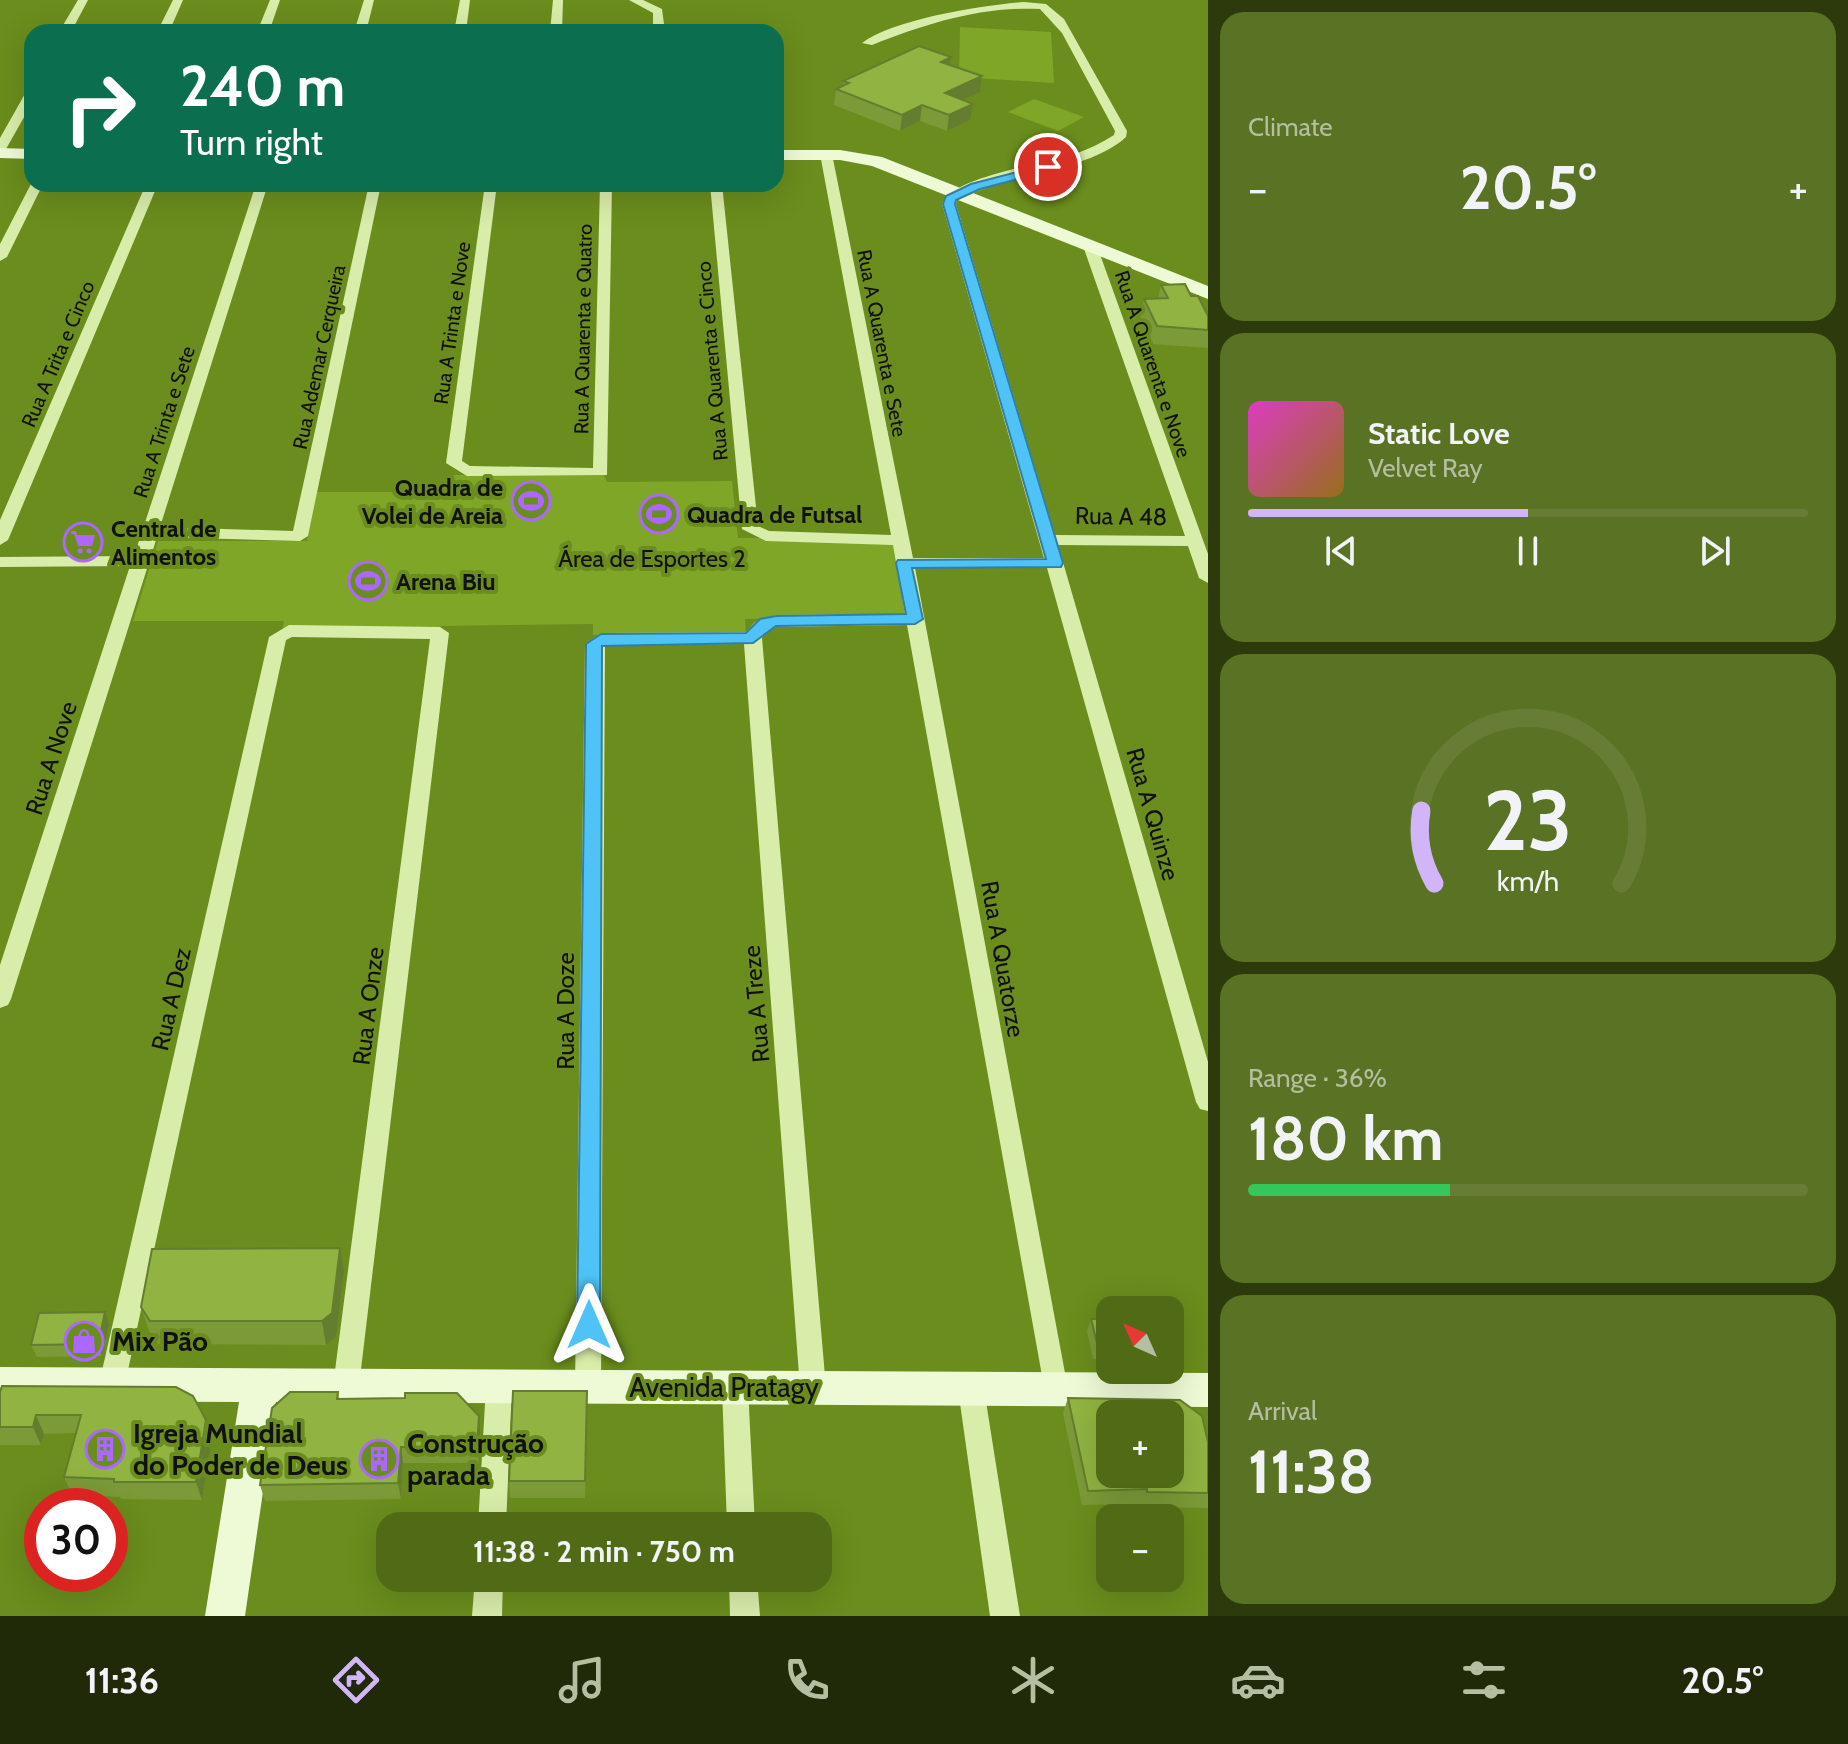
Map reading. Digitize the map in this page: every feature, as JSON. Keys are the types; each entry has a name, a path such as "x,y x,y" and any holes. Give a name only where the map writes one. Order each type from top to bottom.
{"street":[{"path":"70,24 83,0"},
{"path":"167,24 178,0"},
{"path":"266,24 275,0"},
{"path":"362,24 369,0"},
{"path":"461,24 465,0"},
{"path":"556,24 558,0"},
{"path":"634,0 656,8 658,24"},
{"path":"868,43 939,12 1007,1 1042,6 1058,18 1068,33 1115,116 1120,137 1102,150 1073,161 959,193"},
{"path":"24,107 0,151 24,153"},
{"path":"784,155 826,154 876,161 1208,293"},
{"name":"Rua A Quarenta e Sete","path":"826,154 899,540"},
{"path":"0,257 33,192"},
{"name":"Rua A Trita e Cinco","path":"1,536 149,192"},
{"name":"Rua A Trinta e Sete","path":"259,192 152,532 299,537"},
{"name":"Rua Ademar Cerqueira","path":"299,537 308,510 373,192"},
{"name":"Rua A Trinta e Nove","path":"490,192 455,467 467,471 598,473"},
{"name":"Rua A Quarenta e Quatro","path":"598,473 601,472 606,192"},
{"name":"Rua A Quarenta e Cinco","path":"717,192 744,487 753,533 899,540"},
{"name":"Rua A Quinze","path":"959,193 951,198 949,204 1208,1102"},
{"name":"Rua A Quarenta e Nove","path":"1090,246 1208,578"},
{"name":"Rua A Nove","path":"0,999 152,532"},
{"name":"Rua A Quatorze","path":"899,540 1055,1389"},
{"name":"Rua A 48","path":"1048,540 1194,541"},
{"path":"0,562 142,561"},
{"path":"904,563 1055,563"},
{"path":"759,630 915,619"},
{"name":"Rua A Doze","path":"588,1387 594,644 601,639 759,630"},
{"name":"Rua A Treze","path":"759,630 813,1388"},
{"name":"Rua A Onze","path":"289,631 440,633 346,1386"},
{"name":"Rua A Dez","path":"112,1384 278,637 289,631"},
{"name":"Avenida Pratagy","path":"0,1384 1208,1392"},
{"path":"225,1616 260,1385"},
{"path":"493,1512 499,1386"},
{"path":"735,1388 740,1512"},
{"path":"971,1389 1005,1616"},
{"path":"487,1616 488,1592"},
{"path":"744,1592 745,1616"}],"green space":[{"path":"960,27 1051,32 1054,83 959,77"},
{"path":"1034,99 1084,117 1058,131 1008,112"},
{"name":"Área de Esportes 2","path":"453,475 604,475 607,482 732,481 738,538 894,536 910,617 745,619 746,634 593,635 593,624 441,626 434,634 282,634 284,621 133,621 158,541 307,541 317,492 450,492"}],"building":[{"path":"919,46 951,57 941,62 982,76 945,93 973,104 949,115 922,105 902,115 836,89 849,83 843,81"},
{"path":"1185,284 1191,296 1198,296 1208,316 1208,330 1157,326 1144,299 1168,298 1161,285"},
{"path":"340,1248 332,1313 322,1321 150,1321 141,1307 152,1249"},
{"path":"105,1312 98,1344 31,1345 39,1313"},
{"path":"1091,1319 1096,1319 1096,1339"},
{"path":"2,1386 176,1387 193,1396 206,1420 196,1482 114,1482 114,1479 64,1477 81,1415 36,1415 33,1427 0,1427"},
{"path":"513,1391 587,1391 585,1481 509,1481"},
{"path":"290,1392 338,1392 337,1399 405,1398 405,1393 457,1393 479,1416 477,1447 401,1447 398,1483 260,1485 272,1408"},
{"path":"1068,1398 1180,1400 1096,1400 1096,1488 1184,1488 1184,1403 1202,1416 1208,1442 1208,1493 1147,1492 1147,1489 1088,1491"}],"place":[{"name":"Quadra de Volei de Areia","path":"531,501"},
{"name":"Quadra de Futsal","path":"659,514"},
{"name":"Central de Alimentos","path":"83,542"},
{"name":"Arena Biu","path":"368,581"},
{"name":"Mix Pão","path":"84,1341"},
{"name":"Igreja Mundial do Poder de Deus","path":"105,1449"},
{"name":"Construção parada","path":"379,1459"}],"route":[{"path":"589,1325 594,644 601,639 753,638 755,631 766,623 776,621 915,619 904,563 1055,563 949,204 951,198 975,186 1048,167"}]}
